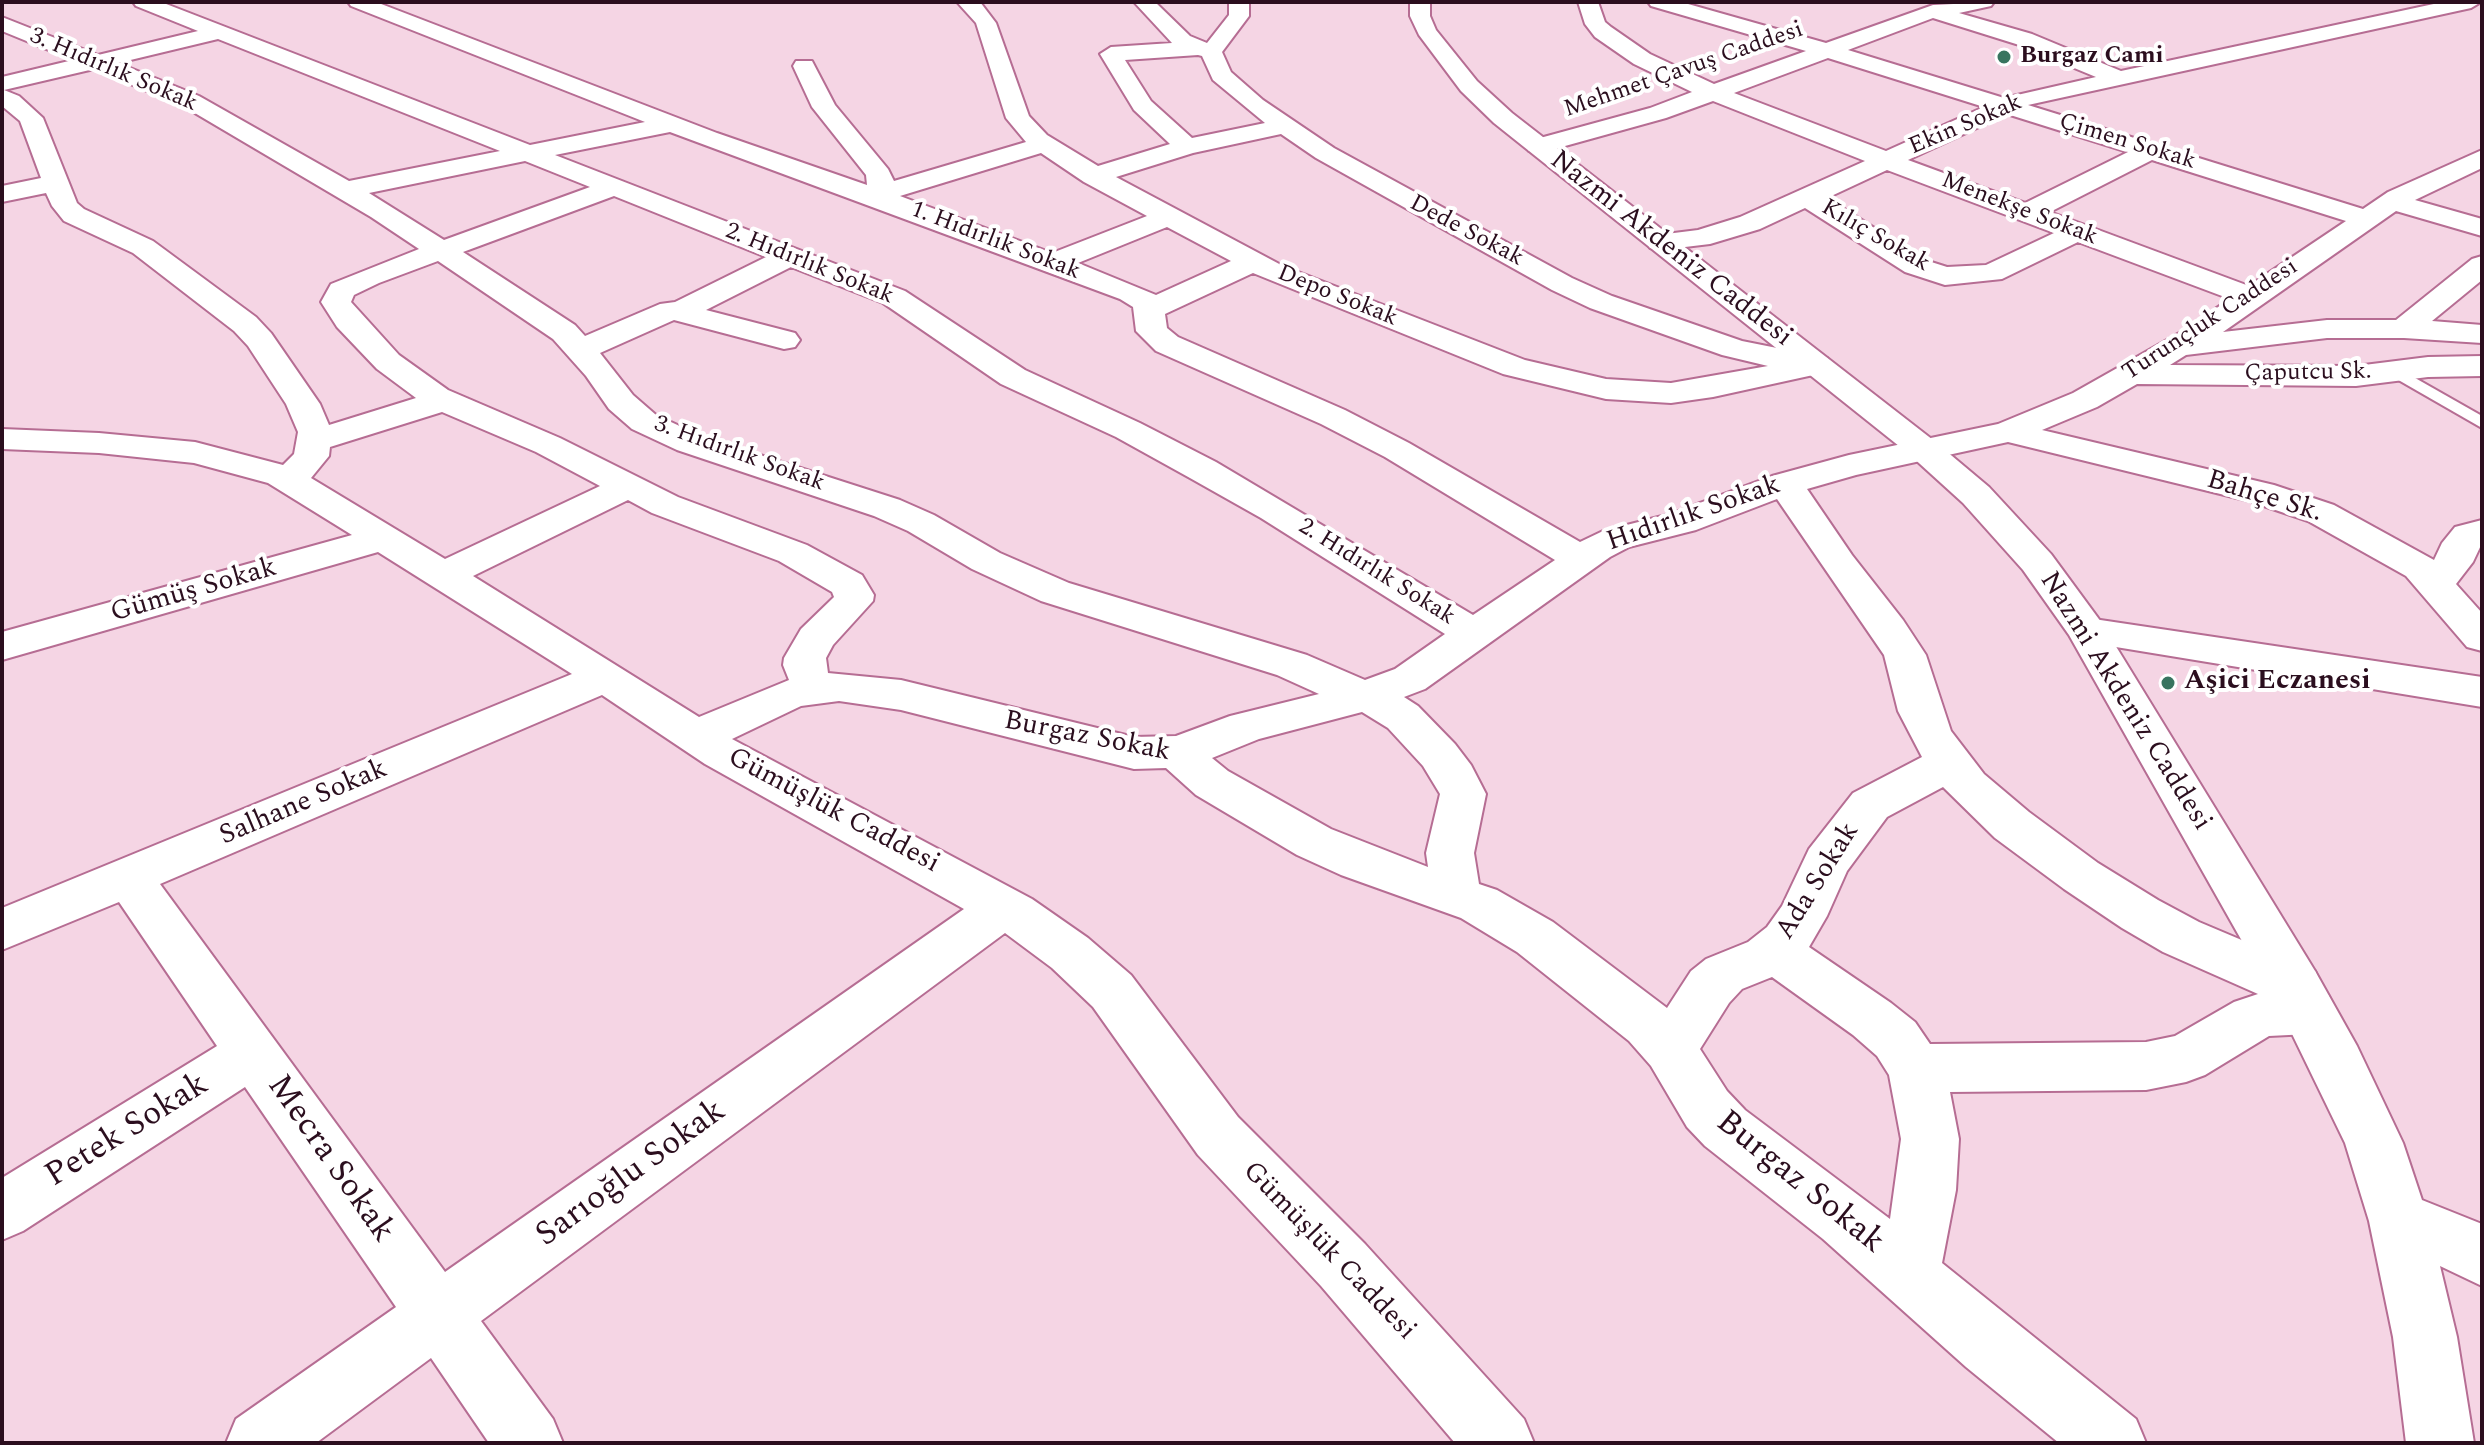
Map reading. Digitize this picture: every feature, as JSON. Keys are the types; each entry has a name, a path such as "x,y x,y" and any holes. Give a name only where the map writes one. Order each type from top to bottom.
{"street":[{"name":"2. Hıdırlık Sokak","path":"143,2 894,297 992,365 1203,470 1274,510 1474,634"},
{"name":"1. Hıdırlık Sokak","path":"358,2 671,124 1053,263 1140,297 1150,309"},
{"name":"Depo Sokak","path":"967,2 980,12 986,23 1018,118 1044,144 1093,176 1169,217 1254,262 1319,291 1514,367 1606,389 1671,393 1816,365"},
{"path":"1144,2 1174,35 1204,50"},
{"path":"1187,147 1142,105 1111,54 1204,50 1239,16 1239,2"},
{"name":"Nazmi Akdeniz Caddesi","path":"1420,2 1420,16 1426,31 1453,69 1503,118 1926,452 2008,527 2087,631 2302,999 2374,1143 2399,1221 2425,1337 2440,1443"},
{"name":"Menekşe Sokak","path":"1588,2 1595,24 1623,47 1661,70 1885,160 2251,297"},
{"name":"Çimen Sokak","path":"1658,2 1828,50 2365,218"},
{"path":"1893,2 2024,39 2118,78"},
{"name":"Mehmet Çavuş Caddesi","path":"1538,146 1622,125 1933,11 1984,2"},
{"name":"Ekin Sokak","path":"1660,242 1725,232 2004,105 2471,2"},
{"name":"3. Hıdırlık Sokak","path":"2,23 191,101 346,190 545,318 582,349 633,414 689,443 887,508 921,523 996,566 1055,592 1292,665 1366,695"},
{"path":"2,84 216,33"},
{"name":"Dede Sokak","path":"1204,50 1236,91 1285,126 1371,180 1601,302 1733,348 1772,359 1816,365"},
{"path":"804,66 824,107 879,174 882,183 873,196"},
{"path":"2,97 31,118 65,206 74,215 143,247 245,324 260,340 303,404 303,459 444,400"},
{"path":"346,190 671,124"},
{"path":"1093,176 1187,147 1285,126"},
{"path":"873,196 1044,144"},
{"path":"2027,213 2150,151"},
{"name":"Turunçluk Caddesi","path":"1926,452 2008,432 2085,400 2179,347 2391,201 2425,182 2482,158"},
{"path":"2,194 55,183"},
{"path":"614,187 349,285 337,296 336,302 348,320 388,362 444,400 536,439 700,519 793,553 848,584 853,590 853,601 809,647 804,665 813,688"},
{"name":"Kılıç Sokak","path":"1807,197 1915,266 1945,276 1971,277 1992,273 2077,232"},
{"path":"2391,201 2482,228"},
{"path":"1053,263 1169,217"},
{"path":"678,312 790,256"},
{"path":"1254,262 1150,309 1148,323 1152,331 1167,344 1333,417 1397,450 1581,559"},
{"path":"2404,329 2482,265"},
{"path":"582,349 671,310 784,340"},
{"path":"2179,347 2327,329 2404,329 2482,334"},
{"name":"Çaputcu Sk.","path":"2134,374 2301,377 2482,366"},
{"name":"Bahçe Sk.","path":"2008,432 2291,502 2321,513 2420,568 2436,582 2482,638"},
{"name":"Gümüşlük Caddesi","path":"2,439 99,443 195,453 257,467 303,459 385,538 696,737 1004,907 1070,953 1112,991 1218,1136 1365,1288 1500,1443"},
{"name":"Hıdırlık Sokak","path":"1176,752 1213,742 1246,727 1366,695 1410,679 1581,559 1616,539 1683,522 1785,484 1849,466 1926,452"},
{"path":"1785,484 1905,655 1920,711 1949,763 1968,786 2012,825 2081,876 2181,937 2302,999"},
{"path":"444,575 629,486"},
{"path":"2436,582 2454,562 2461,543 2468,535 2482,531"},
{"name":"Gümüş Sokak","path":"2,646 385,538"},
{"path":"2087,631 2482,692"},
{"name":"Salhane Sokak","path":"2,930 605,677"},
{"name":"Burgaz Sokak","path":"696,737 753,709 813,688 868,688 1081,742 1134,753 1176,752 1212,783 1314,842 1504,916 1535,937 1626,1007 1670,1049 1707,1109 1725,1128 1844,1219 2053,1398 2112,1443"},
{"path":"1366,695 1403,717 1455,777 1463,794 1450,853 1456,896"},
{"name":"Ada Sokak","path":"1670,1049 1710,987 1724,974 1774,951 1785,942 1802,916 1826,862 1870,805 1949,763"},
{"name":"Mecra Sokak","path":"128,877 529,1443"},
{"name":"Sarıoğlu Sokak","path":"260,1443 1004,907"},
{"path":"1774,951 1872,1019 1896,1039 1915,1068 1930,1139 1926,1190 1909,1275"},
{"path":"1915,1068 2146,1066 2186,1058 2253,1018 2302,999"},
{"name":"Petek Sokak","path":"2,1211 253,1053"},
{"path":"2399,1221 2450,1239 2482,1256"}],"lane":[{"path":"2394,371 2482,423"}],"place":[{"name":"Burgaz Cami","path":"2004,57"},
{"name":"Aşici Eczanesi","path":"2168,683"}]}
